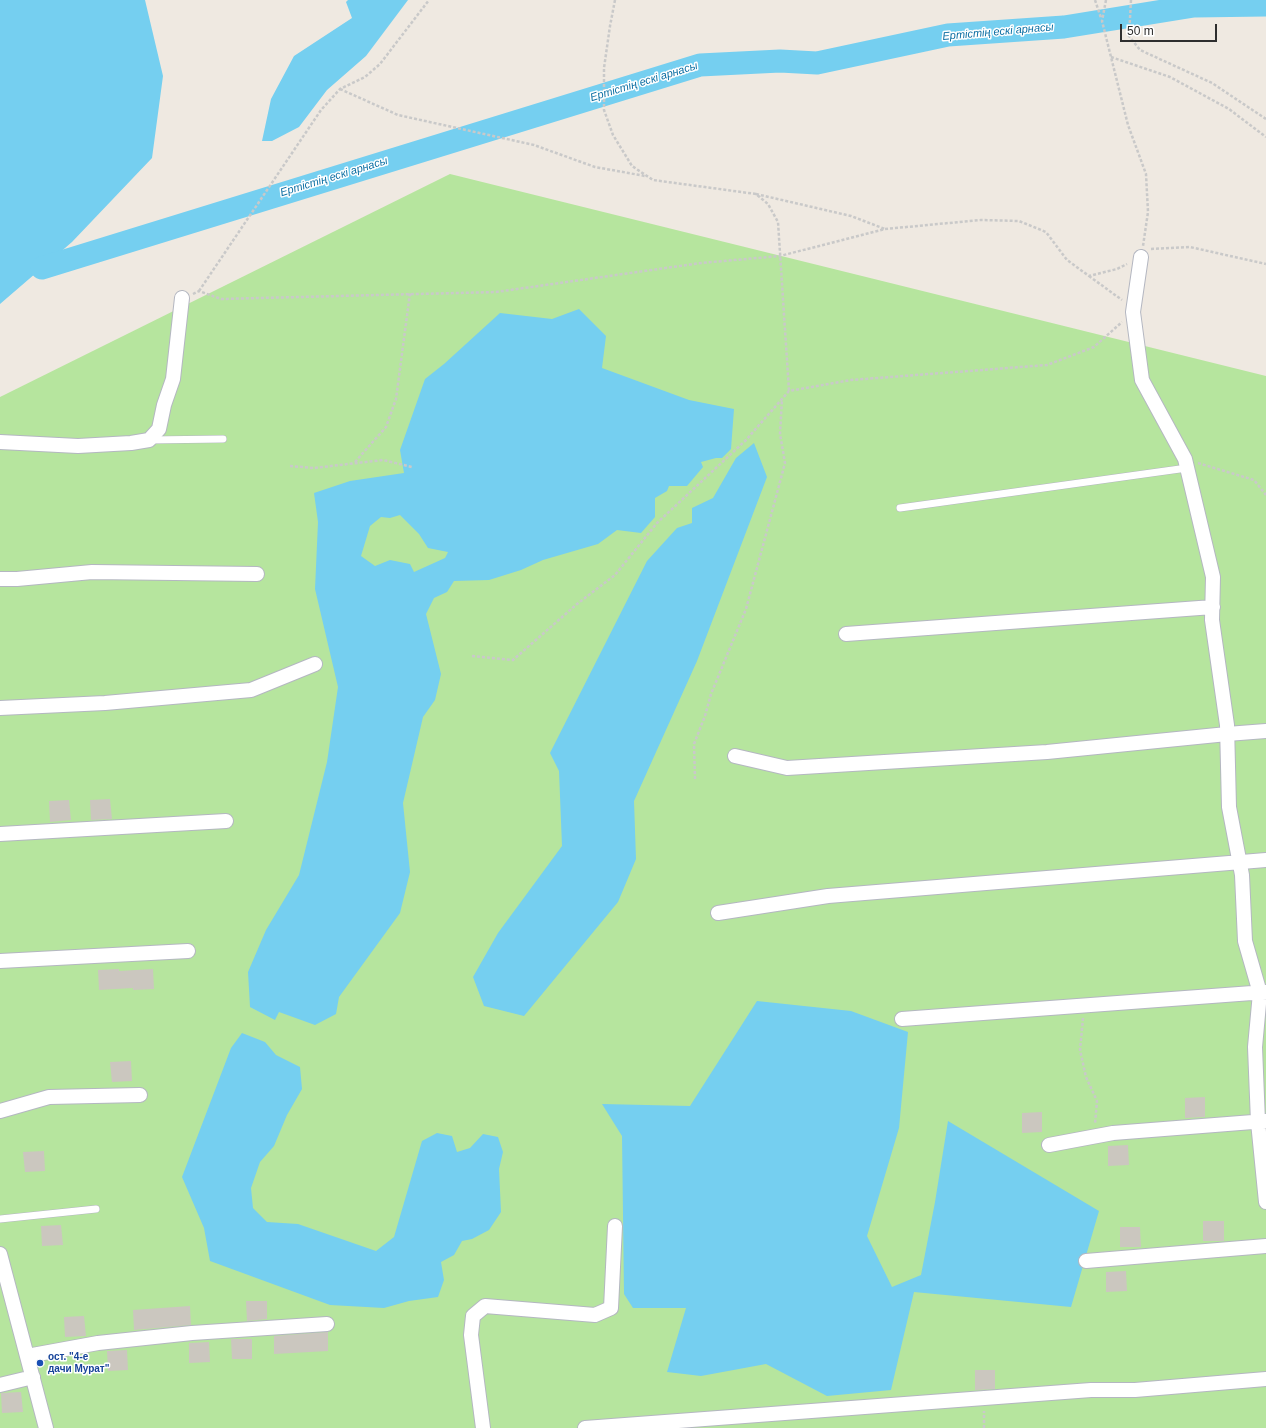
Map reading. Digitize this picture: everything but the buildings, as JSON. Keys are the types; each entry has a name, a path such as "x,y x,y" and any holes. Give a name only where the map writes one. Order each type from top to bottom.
{"street":[{"path":"1142,253 1133,308 1142,380 1186,464 1213,577 1212,620 1227,734 1229,807 1240,862 1245,941 1263,992 1254,1047 1262,1121 1266,1202"},
{"path":"0,442 78,446 131,443 149,440 159,430 164,405 173,379 182,298"},
{"path":"0,579 17,579 92,572 257,574"},
{"path":"846,634 1213,608"},
{"path":"0,708 105,703 251,690 315,664"},
{"path":"735,756 787,768 1047,752 1227,734 1266,732"},
{"path":"0,834 226,821"},
{"path":"718,913 828,896 1266,860"},
{"path":"0,962 188,951"},
{"path":"902,1019 1263,992"},
{"path":"0,1111 49,1097 140,1095"},
{"path":"1049,1145 1113,1133 1262,1121"},
{"path":"483,1428 471,1335 473,1316 485,1306 595,1315 611,1308 615,1226"},
{"path":"1086,1260 1266,1246"},
{"path":"0,1254 46,1428"},
{"path":"27,1356 114,1341 192,1333 328,1324"},
{"path":"0,1385 33,1377"},
{"path":"585,1428 1091,1390 1135,1390 1266,1379"}],"lane":[{"path":"149,440 223,439"},
{"path":"900,508 1186,464"},
{"path":"0,1219 96,1209"}],"path":[{"path":"199,292 320,110 340,89 365,77 380,64 429,0"},
{"path":"615,0 604,68 604,110 613,135 632,166 653,180 756,194 851,216 885,229"},
{"path":"1095,0 1101,18 1128,125 1146,174 1148,212 1142,253"},
{"path":"1101,18 1106,0"},
{"path":"1130,0 1129,36 1140,50 1212,84 1266,119"},
{"path":"1111,57 1170,77 1229,109 1266,137"},
{"path":"340,89 398,115 534,145 595,167 647,176"},
{"path":"756,194 768,204 778,222 789,391"},
{"path":"182,298 199,292 221,299 496,292 693,264 780,256 885,229 981,220 1020,222 1046,232 1067,260 1133,308 1094,347 1047,365 851,380 789,391 746,440 657,523 615,575 577,604 513,660 472,656"},
{"path":"1089,276 1117,269 1142,253 1190,247 1266,264"},
{"path":"355,462 386,427 396,398 410,293"},
{"path":"695,779 694,744 705,716 711,694 746,609 785,463 780,434 782,398"},
{"path":"290,466 314,468 355,462 383,460 412,467"},
{"path":"1186,464 1254,480 1266,495"},
{"path":"1084,1005 1080,1050 1086,1077 1097,1101 1094,1136"},
{"path":"984,1398 984,1428"}],"green space":[{"path":"450,174 1266,376 1266,1428 0,1428 0,397"}],"water":[{"path":"0,0 145,0 163,76 152,158 72,242 0,304"},
{"path":"348,0 408,0 366,56 327,90 299,127 272,141 262,141 271,99 294,56 352,18 346,2"},
{"path":"579,309 606,336 602,368 689,400 734,409 731,449 722,458 701,462 703,467 687,486 669,486 667,491 655,498 655,517 641,533 617,530 598,544 543,560 521,570 489,580 454,581 447,592 434,598 426,614 441,674 435,700 423,717 403,803 410,872 400,913 339,997 336,1014 315,1025 279,1012 275,1020 250,1007 248,972 266,930 299,875 327,762 338,687 315,589 318,522 314,493 350,481 404,473 400,450 425,379 444,364 500,313 552,319","holes":["400,515 419,534 428,548 448,552 445,558 414,572 410,564 390,560 375,566 361,556 370,526 381,517 390,518"]},
{"path":"754,443 767,477 697,661 634,801 636,859 618,902 524,1016 484,1006 473,977 498,933 562,846 559,771 550,753 647,561 677,528 692,523 692,508 713,498 736,458"},
{"path":"757,1001 851,1011 908,1032 899,1128 867,1236 892,1287 921,1275 948,1121 1099,1211 1071,1307 914,1292 891,1390 827,1396 766,1364 701,1376 667,1372 686,1308 633,1308 624,1294 622,1136 602,1104 690,1106"},
{"path":"242,1033 265,1042 276,1055 300,1067 302,1089 287,1115 274,1146 260,1162 251,1188 253,1208 267,1222 298,1224 376,1251 394,1237 422,1141 437,1133 452,1136 457,1152 470,1148 483,1134 498,1137 503,1152 499,1169 501,1212 489,1230 472,1239 462,1241 454,1255 441,1262 444,1280 438,1297 409,1301 384,1308 330,1305 210,1261 204,1228 182,1177 231,1048"}],"waterway":[{"name":"Ертістің ескі арнасы","path":"42,268 700,65 780,61 817,63 948,35 1064,27 1194,6 1266,5"}],"place":[{"name":"ост. \"4-е дачи Мурат\"","path":"40,1363"}]}
